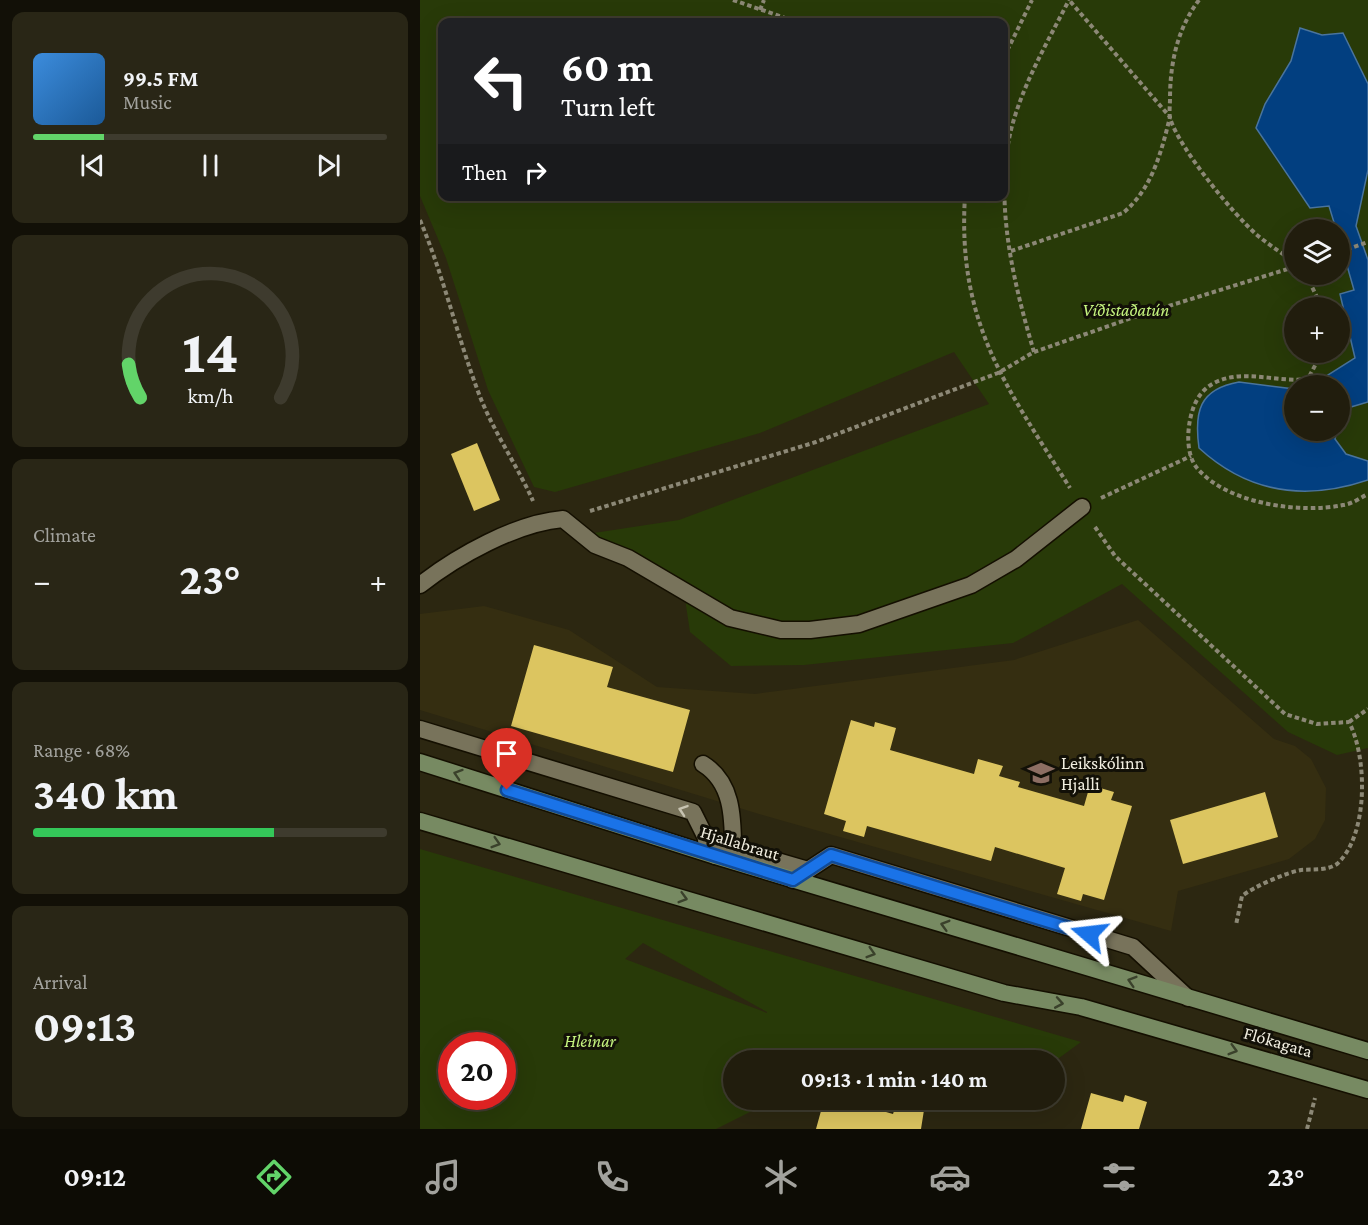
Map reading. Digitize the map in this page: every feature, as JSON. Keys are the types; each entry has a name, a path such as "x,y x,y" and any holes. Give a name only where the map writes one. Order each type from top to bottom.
{"main road":[{"name":"Hjallabraut","path":"420,762 715,856 800,875 1188,998"},
{"name":"Flókagata","path":"420,821 1004,993 1081,1007 1368,1090"},
{"name":"Flókagata","path":"1188,998 1368,1051"}],"lane":[{"path":"420,585 442,569 482,546 542,521 563,519 595,545 628,558 730,618 781,630 810,630 859,624 971,585 1016,559 1082,507"},
{"path":"420,729 693,813 715,856"},
{"path":"703,764 715,771 728,793 733,820 733,848"},
{"path":"706,840 733,848 800,875 831,855 1133,947 1188,998"}],"path":[{"path":"733,0 785,18"},
{"path":"760,10 765,0"},
{"path":"1008,49 1032,0"},
{"path":"1008,148 1012,125 1031,76 1069,0 1170,117 1183,143 1207,179 1257,235 1284,255"},
{"path":"1011,251 1123,213 1138,201 1151,179 1170,117 1170,79 1175,49 1189,14 1199,0"},
{"path":"965,201 963,232 970,296 977,321 998,373 1115,556 1285,714 1317,724 1349,722 1368,709"},
{"path":"1004,201 1025,322 1034,352"},
{"path":"420,220 440,268 454,321 480,397 542,521"},
{"path":"1350,248 1368,242"},
{"path":"563,519 816,442 998,373 1034,352 1143,314 1284,270"},
{"path":"1316,363 1308,379 1288,381 1248,376 1213,383 1198,396 1191,413 1188,441 1191,456 1197,468 1221,486 1275,505 1329,507 1346,505 1368,494"},
{"path":"1082,507 1191,456"},
{"path":"1236,925 1242,896 1254,887 1299,870 1319,870 1337,864 1351,849 1361,831 1367,804 1365,778 1354,731 1349,722"},
{"path":"1307,1129 1315,1097"}],"shaded area":[{"name":"Leikskólinn Hjalli","path":"484,606 569,630 657,687 755,694 1014,660 1138,620 1274,739 1295,746 1311,759 1326,788 1325,820 1315,839 1289,859 1178,891 1171,931 766,816 420,710 420,614"}],"green space":[{"name":"Víðistaðatún","path":"420,0 1368,0 1368,748 1337,755 1288,732 1122,584 1013,643 804,665 731,666 690,632 685,599 574,536 679,520 989,404 954,352 760,433 555,492 534,487 488,390 446,258 420,196"},
{"name":"Hleinar","path":"420,849 1081,1042 1065,1054 1065,1050 723,1050 723,1110 754,1110 716,1129 420,1129","holes":["643,943 767,1013 625,959"]}],"water":[{"path":"1300,28 1322,35 1343,33 1368,84 1368,170 1356,226 1368,260 1368,402 1350,408 1350,375 1328,375 1355,358 1350,337 1350,297 1341,297 1340,294 1354,290 1350,276 1350,219 1333,219 1329,206 1310,208 1256,128 1265,104 1291,61"},
{"path":"1239,382 1284,388 1284,441 1336,441 1346,454 1368,461 1368,480 1322,490 1279,489 1237,475 1218,463 1199,448 1199,413 1207,396 1226,385"}],"building":[{"path":"477,443 500,500 474,511 451,454"},
{"path":"534,645 613,667 607,687 690,710 673,772 511,726"},
{"path":"851,720 874,727 875,722 896,728 890,750 974,774 978,759 1003,766 999,776 1020,782 1018,787 1084,806 1090,785 1114,792 1111,800 1132,806 1104,900 1083,894 1081,901 1057,894 1065,868 995,847 991,861 867,826 864,837 843,831 846,821 824,814"},
{"path":"1265,792 1278,837 1183,864 1170,820"},
{"path":"1091,1093 1123,1102 1125,1095 1147,1102 1139,1129 1081,1129"},
{"path":"821,1110 879,1110 893,1114 894,1110 924,1110 921,1129 816,1129"}],"place":[{"name":"Leikskólinn Hjalli","path":"1041,773"}],"route":[{"path":"507,790 793,880 831,855 1089,934"}]}
